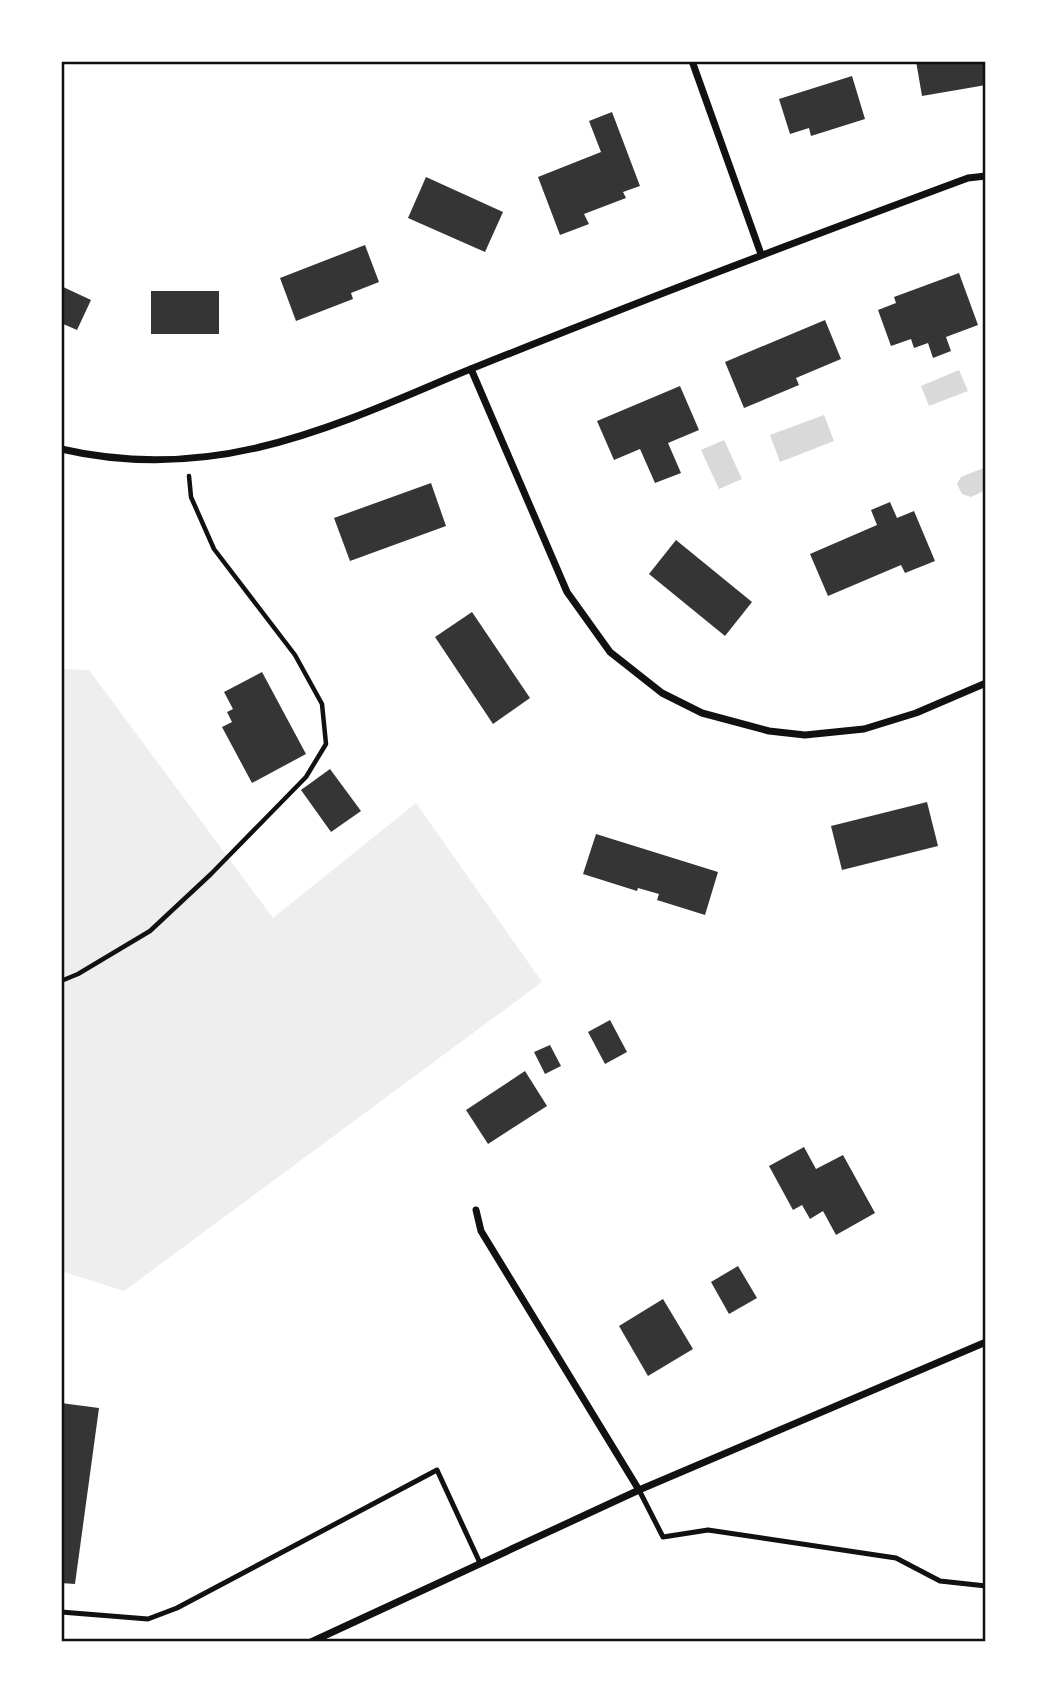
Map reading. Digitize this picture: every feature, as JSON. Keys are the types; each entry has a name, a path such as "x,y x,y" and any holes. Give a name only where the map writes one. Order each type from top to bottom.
{"street":[{"path":"692,61 761,254"},
{"path":"61,449 88,456 188,460 218,457 291,439 348,421 761,254 968,178 986,176"},
{"path":"471,369 567,592 610,652 662,693 702,713 769,731 806,735 864,729 916,713 986,683"},
{"path":"476,1210 481,1231 639,1490"},
{"path":"312,1642 639,1490 986,1342"}],"lane":[{"path":"61,1612 148,1619 177,1608 437,1470 480,1563"},
{"path":"639,1490 663,1536 708,1530 896,1558 940,1581 986,1586"}],"path":[{"path":"61,981 78,974 150,931 211,874 306,776 326,744 322,704 295,655 214,549 191,497 188,460"}],"shaded area":[{"path":"959,370 968,391 929,406 921,386"},
{"path":"824,415 834,441 780,462 770,435"},
{"path":"724,440 742,479 719,489 701,450"},
{"path":"986,467 986,490 971,497 962,494 957,484 961,477"},
{"path":"61,669 89,670 273,918 416,803 542,982 124,1291 61,1271"}],"building":[{"path":"916,61 986,61 986,85 922,96"},
{"path":"852,76 865,119 811,136 809,128 790,134 779,99"},
{"path":"612,112 640,186 623,192 626,198 584,214 589,224 560,235 538,177 601,152 589,121"},
{"path":"426,177 503,212 485,252 408,218"},
{"path":"365,245 379,282 351,293 353,299 296,321 280,278"},
{"path":"959,273 978,325 946,337 951,351 933,358 928,343 914,348 911,339 891,346 878,310 896,303 894,297"},
{"path":"61,286 91,300 77,330 61,323"},
{"path":"151,291 219,291 219,334 151,334"},
{"path":"825,320 841,359 796,378 799,385 744,408 725,362"},
{"path":"680,386 699,430 668,443 681,473 655,483 640,449 614,460 597,421"},
{"path":"431,483 446,526 350,561 334,518"},
{"path":"890,502 897,518 914,511 935,561 905,573 901,565 828,596 810,554 877,525 871,510"},
{"path":"676,540 752,602 725,636 649,574"},
{"path":"472,612 530,698 493,724 435,637"},
{"path":"262,672 306,754 252,783 222,727 232,722 227,712 233,709 224,692"},
{"path":"330,769 361,811 331,832 301,790"},
{"path":"927,802 938,846 842,870 831,826"},
{"path":"596,834 718,872 705,915 657,900 659,894 638,888 637,891 583,874"},
{"path":"610,1020 627,1052 605,1064 588,1032"},
{"path":"550,1045 561,1066 545,1074 534,1052"},
{"path":"525,1071 547,1106 488,1144 466,1110"},
{"path":"804,1147 816,1169 843,1155 875,1213 836,1235 823,1211 810,1219 802,1205 793,1210 769,1166"},
{"path":"738,1266 757,1298 729,1314 711,1282"},
{"path":"663,1299 693,1349 648,1376 619,1326"},
{"path":"61,1403 99,1408 75,1584 61,1583"}]}
